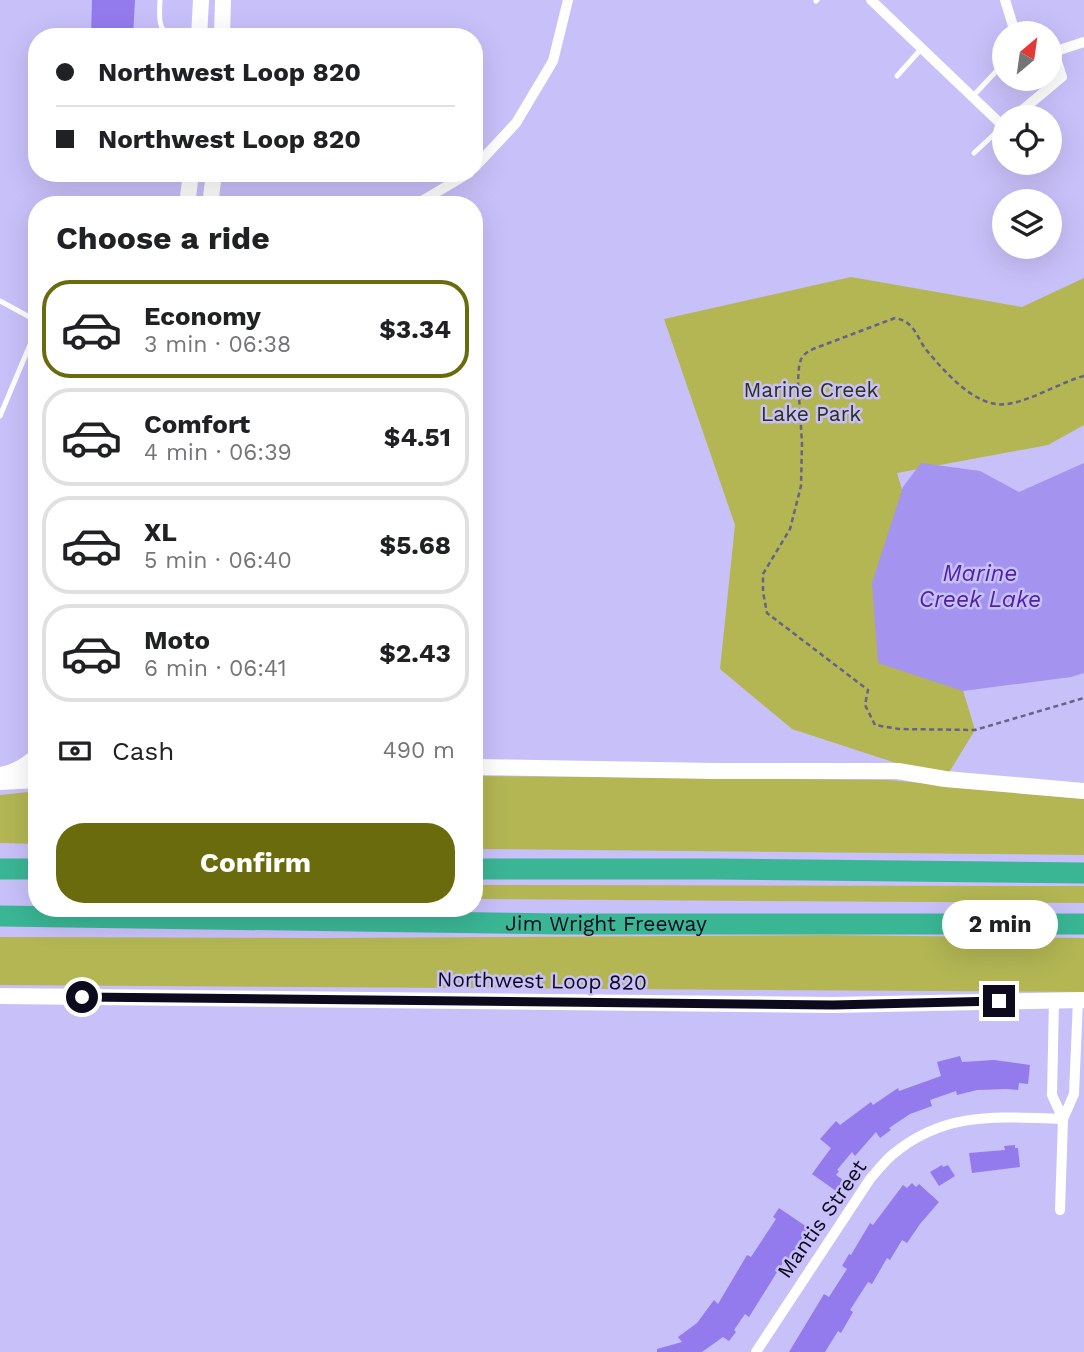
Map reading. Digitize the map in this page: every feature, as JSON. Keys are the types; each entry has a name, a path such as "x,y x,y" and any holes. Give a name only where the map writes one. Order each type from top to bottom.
{"highway":[{"path":"0,869 28,869"},
{"path":"483,869 1084,873"},
{"name":"Jim Wright Freeway","path":"0,916 28,916"},
{"name":"Jim Wright Freeway","path":"80,917 563,923 1084,924"}],"main road":[{"path":"199,28 201,0"},
{"path":"222,28 223,0"},
{"path":"0,775 28,764"},
{"path":"483,767 898,771 945,779 1084,792"},
{"path":"0,782 28,780"},
{"name":"Northwest Loop 820","path":"0,996 820,1005 1081,1000"}],"street":[{"path":"483,158 516,123 553,61 568,0"},
{"path":"871,0 992,114"},
{"path":"1004,0 1011,21"},
{"path":"1062,49 1084,43"},
{"path":"1028,105 1045,91"},
{"path":"430,196 454,182"},
{"path":"1054,1000 1052,1095 1063,1119"},
{"path":"1060,1210 1063,1119 1074,1094 1081,1000"},
{"name":"Mantis Street","path":"756,1352 870,1179 890,1156 912,1140 936,1128 963,1120 992,1116 1063,1119"}],"lane":[{"path":"160,0 159,23 162,28"},
{"path":"897,76 922,48"},
{"path":"973,96 992,76"},
{"path":"974,153 992,136"},
{"path":"0,301 28,316"},
{"path":"0,416 28,349"}],"path":[{"path":"1084,376 1007,404 986,402 968,392 927,351 918,334 903,320 895,318 806,353 801,359 798,381 802,443 801,486 790,529 763,574 767,613 868,690 865,705 875,725 899,729 975,730 1084,698"}],"green space":[{"name":"Marine Creek Lake Park","path":"851,277 1022,307 1084,278 1084,425 1048,445 897,473 975,730 945,779 792,729 720,669 735,525 664,319"},
{"path":"483,776 889,780 1084,799 1084,855 483,849"},
{"path":"28,792 28,844 0,843 0,795"},
{"path":"483,885 1084,886 1084,903 483,899"},
{"path":"828,935 1084,938 1084,992 0,985 0,937"}],"water":[{"name":"Marine Creek Lake","path":"921,463 980,471 1019,492 1084,463 1084,673 963,691 878,663 872,583 903,487"}],"building":[{"path":"92,0 135,0 133,28 91,28"},
{"path":"960,1056 962,1062 994,1060 1030,1065 1028,1084 1019,1083 1018,1090 977,1090 957,1095 956,1091 930,1100 932,1106 910,1114 889,1128 891,1130 880,1138 876,1132 855,1156 852,1152 837,1170 839,1171 836,1175 843,1180 836,1191 812,1174 831,1148 820,1139 836,1121 840,1125 871,1102 873,1105 898,1088 899,1091 941,1076 937,1062"},
{"path":"1015,1145 1015,1148 1018,1148 1020,1167 972,1173 969,1153 1005,1150 1004,1146"},
{"path":"942,1165 948,1165 955,1176 939,1186 930,1172"},
{"path":"912,1183 916,1187 919,1184 939,1202 907,1243 902,1240 890,1260 887,1258 872,1284 868,1282 850,1310 853,1312 841,1333 838,1331 825,1352 789,1352 824,1294 829,1297 847,1269 842,1266 870,1223 873,1225 903,1185 907,1188"},
{"path":"779,1208 810,1229 787,1263 784,1261 749,1317 745,1314 729,1341 723,1337 702,1352 657,1352 657,1349 682,1342 678,1337 697,1323 714,1300 718,1304 747,1255 751,1257 776,1219 773,1217"}],"route":[{"path":"82,997 833,1005 999,1001"}]}
